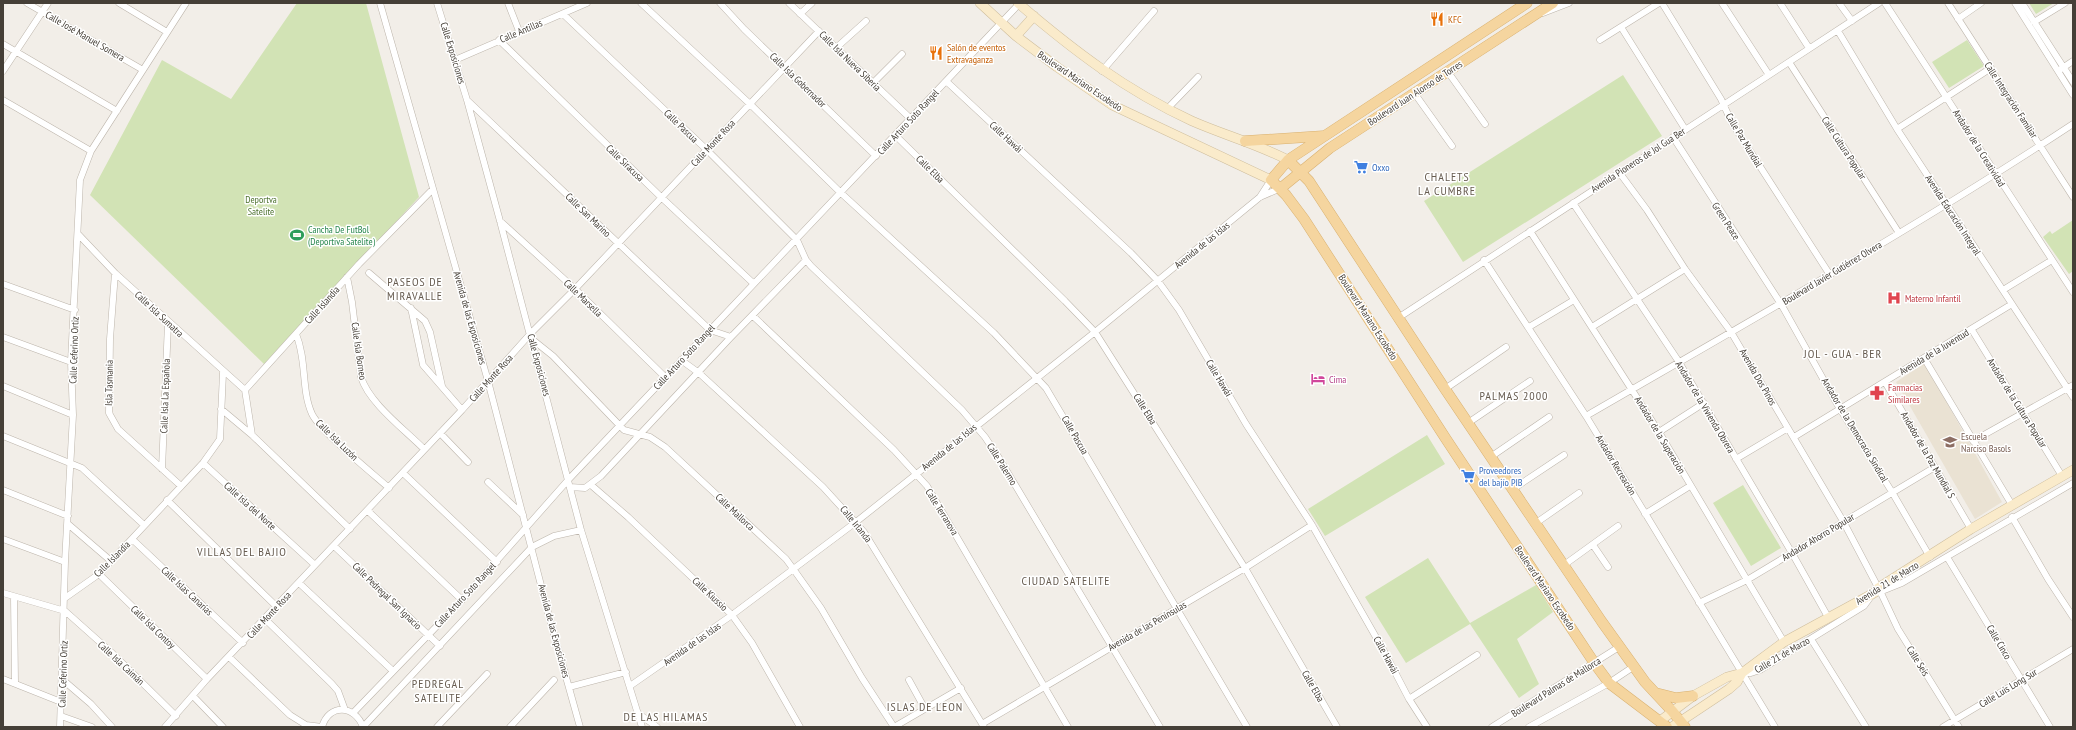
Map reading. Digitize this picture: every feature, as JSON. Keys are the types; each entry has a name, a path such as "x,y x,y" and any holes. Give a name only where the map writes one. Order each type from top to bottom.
{"main road":[{"name":"Boulevard Juan Alonso de Torres","path":"1271,180 1288,160 1528,3"},
{"name":"Boulevard Juan Alonso de Torres","path":"1281,188 1330,148 1416,94 1553,3"},
{"path":"1245,141 1325,136"},
{"name":"Boulevard Mariano Escobedo","path":"1288,160 1310,181 1445,389 1492,456 1633,667 1653,692 1683,724"},
{"name":"Boulevard Mariano Escobedo","path":"1271,180 1281,188 1304,219 1446,439 1595,664 1609,683 1662,725"},
{"path":"1653,692 1676,698 1693,696"}],"street":[{"name":"Calle José Manuel Somera","path":"28,3 143,70"},
{"path":"3,71 48,3"},
{"path":"119,3 167,32"},
{"name":"Calle Ceferino Ortiz","path":"60,727 63,680 65,562 73,415 72,362 81,173 91,151 186,3"},
{"name":"Avenida de las Exposiciones","path":"380,3 488,381 580,727"},
{"name":"Calle Exposiciones","path":"437,3 467,100 533,340 581,530 642,727"},
{"path":"508,3 519,31"},
{"path":"568,3 572,10"},
{"name":"Calle Antillas","path":"454,60 587,3"},
{"path":"641,3 750,104 841,193"},
{"name":"Calle Isla Gobernador","path":"720,3 744,29 876,156"},
{"name":"Calle Isla Nueva Siberia","path":"789,3 911,119"},
{"path":"800,14 812,3"},
{"name":"Boulevard Mariano Escobedo","path":"980,3 1016,36 1057,67 1112,105 1140,120 1271,180"},
{"name":"Boulevard Mariano Escobedo","path":"1019,3 1072,49 1102,71 1192,121 1245,141 1288,160"},
{"name":"Calle Arturo Soto Rangel","path":"353,713 462,600 527,528 568,479 620,426 753,283 841,193 1019,3"},
{"path":"1535,14 1551,11 1569,3"},
{"path":"1600,40 1661,3"},
{"name":"Calle Paz Mundial","path":"1661,3 1724,105 1732,123 1830,275"},
{"path":"1722,3 1769,75"},
{"path":"1780,3 1809,48"},
{"path":"1839,3 1852,21"},
{"name":"Avenida Pioneros de Jol Gua Ber","path":"1398,318 1484,260 1879,3"},
{"name":"Andador de la Creatividad","path":"1886,3 2052,260 2070,282 2073,292"},
{"name":"Calle Integración Familiar","path":"1948,3 2073,197"},
{"path":"1958,19 1981,3"},
{"path":"2014,3 2060,69 2073,82"},
{"path":"2022,3 2034,22 2073,95"},
{"path":"2034,22 2065,3"},
{"path":"1102,71 1154,11"},
{"name":"Calle Pascua","path":"563,14 707,150 796,240"},
{"path":"1016,36 1034,16"},
{"path":"836,48 866,21"},
{"path":"1621,27 1685,129"},
{"name":"Calle Monte Rosa","path":"165,727 192,696 462,410 531,333 618,244 819,31"},
{"name":"Avenida Educación Integral","path":"1838,31 1897,129 2012,304 2070,387 2073,397"},
{"name":"Calle Siracusa","path":"499,40 661,197 753,283"},
{"path":"3,44 117,111"},
{"path":"873,83 902,54"},
{"path":"2060,69 2073,61"},
{"name":"Calle Cultura Popular","path":"1789,62 1899,233"},
{"path":"1897,129 1991,68"},
{"path":"1448,72 1485,124"},
{"path":"1168,108 1198,77"},
{"name":"Calle Hawái","path":"946,81 1132,253 1158,280 1179,310 1246,424 1312,526 1382,647 1409,699 1427,727"},
{"path":"1416,94 1452,146"},
{"path":"3,100 91,151"},
{"name":"Calle San Marino","path":"467,100 710,330"},
{"name":"Boulevard Javier Gutiérrez Olvera","path":"1586,416 1830,275 1996,174 2073,124"},
{"name":"Calle Elba","path":"895,135 1095,332 1245,568 1337,727"},
{"name":"Green Peace","path":"1673,137 1780,304"},
{"name":"Avenida Dos Pinos","path":"1619,172 1647,210 1685,269 1731,332 1843,521 1876,592"},
{"name":"Avenida de las Islas","path":"1260,197 1271,180"},
{"name":"Avenida de las Islas","path":"630,686 794,570 1095,332 1260,197 1281,188"},
{"name":"Calle Islandia","path":"245,390 347,278 433,189"},
{"name":"Calle Pascua","path":"841,193 994,333 1046,388 1247,727"},
{"name":"Andador de la Vivienda Obrera","path":"1573,203 1679,362 1792,553 1828,617"},
{"name":"Calle Marsella","path":"500,221 575,289 664,377"},
{"name":"Andador de la Superación","path":"1530,231 1659,432 1784,642"},
{"name":"Calle Isla Sumatra","path":"78,234 115,273 223,372 245,390"},
{"name":"Calle Palermo","path":"796,240 806,260 976,425 999,458 1160,727"},
{"path":"570,487 585,488 591,485 806,260"},
{"name":"Andador Recreación","path":"1484,260 1586,416 1775,727"},
{"path":"2003,290 2052,260"},
{"path":"1592,327 1638,300 1685,269"},
{"path":"369,272 425,321 430,332 442,386"},
{"name":"Isla Tasmania","path":"115,273 110,339 109,413 118,429 181,486"},
{"name":"Calle Isla Borneo","path":"347,278 352,302 361,377 364,387 381,407 424,449"},
{"path":"3,284 75,310"},
{"path":"1529,327 1574,300"},
{"name":"Andador de la Democracia Sindical","path":"1780,304 1840,409 1892,492 1930,557"},
{"name":"Avenida de la Juventud","path":"1794,437 1972,330 2012,304"},
{"path":"411,308 421,361 426,371 442,386 462,410"},
{"name":"Calle Terranova","path":"753,316 894,450 916,474 941,508 1068,727"},
{"name":"Calle Isla La Española","path":"162,469 168,322"},
{"path":"710,330 731,337"},
{"name":"Andador de la Cultura Popular","path":"1972,330 2062,476"},
{"name":"Calle Isla Luzón","path":"296,334 302,349 308,401 312,415 334,438 389,488"},
{"path":"3,337 72,362"},
{"name":"Calle Mallorca","path":"533,340 567,370 620,426 631,433 650,437 665,447 786,559 821,608 862,678 894,727"},
{"path":"1445,389 1506,347"},
{"path":"1924,358 2012,505"},
{"name":"Calle Irlanda","path":"681,360 699,373 823,487 856,522 876,549 983,726"},
{"name":"Calle Islandia","path":"65,598 99,574 203,463 220,439 223,372"},
{"path":"1468,423 1530,381"},
{"name":"Andador de la Paz Mundial S","path":"1885,382 1971,529"},
{"path":"3,386 73,415"},
{"path":"1973,441 2070,387"},
{"path":"245,390 252,435"},
{"path":"1659,432 1704,403"},
{"path":"221,410 252,435 350,529"},
{"path":"1492,456 1548,417"},
{"path":"1736,459 1788,428"},
{"path":"440,433 468,462"},
{"path":"3,436 71,463 93,477 144,525"},
{"path":"1513,489 1564,455"},
{"name":"Calle Isla del Norte","path":"203,463 315,565"},
{"name":"Andador Ahorro Popular","path":"1699,603 1747,580 1935,467"},
{"name":"Avenida 21 de Marzo","path":"1662,725 1672,711 1693,696 1727,677 1742,674 1784,642 1876,592 1971,529 2073,470"},
{"path":"403,473 496,562"},
{"path":"488,482 523,515"},
{"name":"Calle 21 de Marzo","path":"1672,727 1683,724 1729,690 1742,674 1760,670 1811,639 1864,606 1876,592 1947,557 2012,517 2073,483"},
{"name":"Calle Kiussio","path":"591,485 628,517 732,615 752,643 800,727"},
{"path":"1645,514 1690,486"},
{"path":"3,490 68,516"},
{"path":"1536,523 1579,493"},
{"path":"167,500 278,606"},
{"path":"368,511 462,600"},
{"path":"2012,517 2048,579 2073,617"},
{"path":"68,524 111,561"},
{"name":"Avenida de las Penínsulas","path":"983,726 1044,687 1245,568 1312,526"},
{"path":"1564,565 1618,526"},
{"name":"Calle Arturo Soto Rangel","path":"363,727 532,547 554,536 581,530"},
{"path":"3,539 65,562"},
{"name":"Calle Islas Canarias","path":"132,539 243,643"},
{"path":"1593,544 1608,567"},
{"name":"Calle Pedregal San Ignacio","path":"334,546 440,646"},
{"name":"Calle Cinco","path":"1947,557 2050,727"},
{"name":"Calle Isla Contoy","path":"99,574 207,680"},
{"path":"300,583 393,671"},
{"name":"Calle Seis","path":"1876,592 1959,727"},
{"path":"3,593 65,611"},
{"path":"14,597 15,683"},
{"name":"Calle Isla Caimán","path":"65,611 111,652 176,716"},
{"path":"266,619 338,691 344,710"},
{"path":"1811,639 1866,727"},
{"name":"Boulevard Palmas de Mallorca","path":"1492,727 1595,664 1619,647"},
{"name":"Calle Luis Long Sur","path":"1944,727 2073,649"},
{"path":"1409,699 1478,655"},
{"path":"230,657 290,715 306,725 322,727 327,716 338,710 344,710 353,713 360,718 363,727"},
{"name":"Boulevard Palmas de Mallorca","path":"1528,727 1609,683 1633,667"},
{"path":"569,687 626,672"},
{"path":"438,727 487,674"},
{"path":"3,679 62,702"},
{"path":"63,680 91,704 112,727"},
{"path":"510,727 554,680"},
{"path":"909,680 925,709"},
{"path":"894,727 960,688"},
{"path":"192,696 223,727"},
{"path":"639,714 657,727"},
{"path":"61,716 92,727"}],"shaded area":[{"name":"Escuela Narciso Basols","path":"1925,363 2002,502 1975,519 1896,382"}],"green space":[{"name":"Deportva Satelite","path":"297,3 366,3 419,197 264,364 90,195 162,60 231,99"},
{"path":"2029,3 2054,3 2036,14"},
{"path":"1967,40 1984,66 1949,88 1932,62"},
{"path":"1623,75 1662,136 1463,262 1424,201"},
{"path":"2073,220 2073,271 2069,274 2043,237 2050,231 2052,234"},
{"path":"1427,435 1445,464 1325,536 1308,509"},
{"path":"1743,485 1781,548 1751,566 1713,503"},
{"path":"1428,558 1470,623 1536,585 1553,612 1517,639 1539,684 1519,698 1470,624 1406,663 1365,597"}],"place":[{"name":"KFC","path":"1437,19"},
{"name":"Salón de eventos Extravaganza","path":"936,53"},
{"name":"Oxxo","path":"1361,167"},
{"name":"Cancha De FutBol (Deportiva Satelite)","path":"297,235"},
{"name":"Materno Infantil","path":"1894,298"},
{"name":"Cima","path":"1318,379"},
{"name":"Farmacias Similares","path":"1877,393"},
{"name":"Escuela Narciso Basols","path":"1950,442"},
{"name":"Proveedores del bajío PIB","path":"1468,476"}],"district":[{"name":"CHALETS LA CUMBRE","path":"1447,183"},
{"name":"PASEOS DE MIRAVALLE","path":"415,288"},
{"name":"JOL - GUA - BER","path":"1843,353"},
{"name":"PALMAS 2000","path":"1514,395"},
{"name":"VILLAS DEL BAJIO","path":"242,551"},
{"name":"CIUDAD SATELITE","path":"1066,580"},
{"name":"PEDREGAL SATELITE","path":"438,690"},
{"name":"ISLAS DE LEON","path":"925,706"},
{"name":"DE LAS HILAMAS","path":"666,716"}]}
